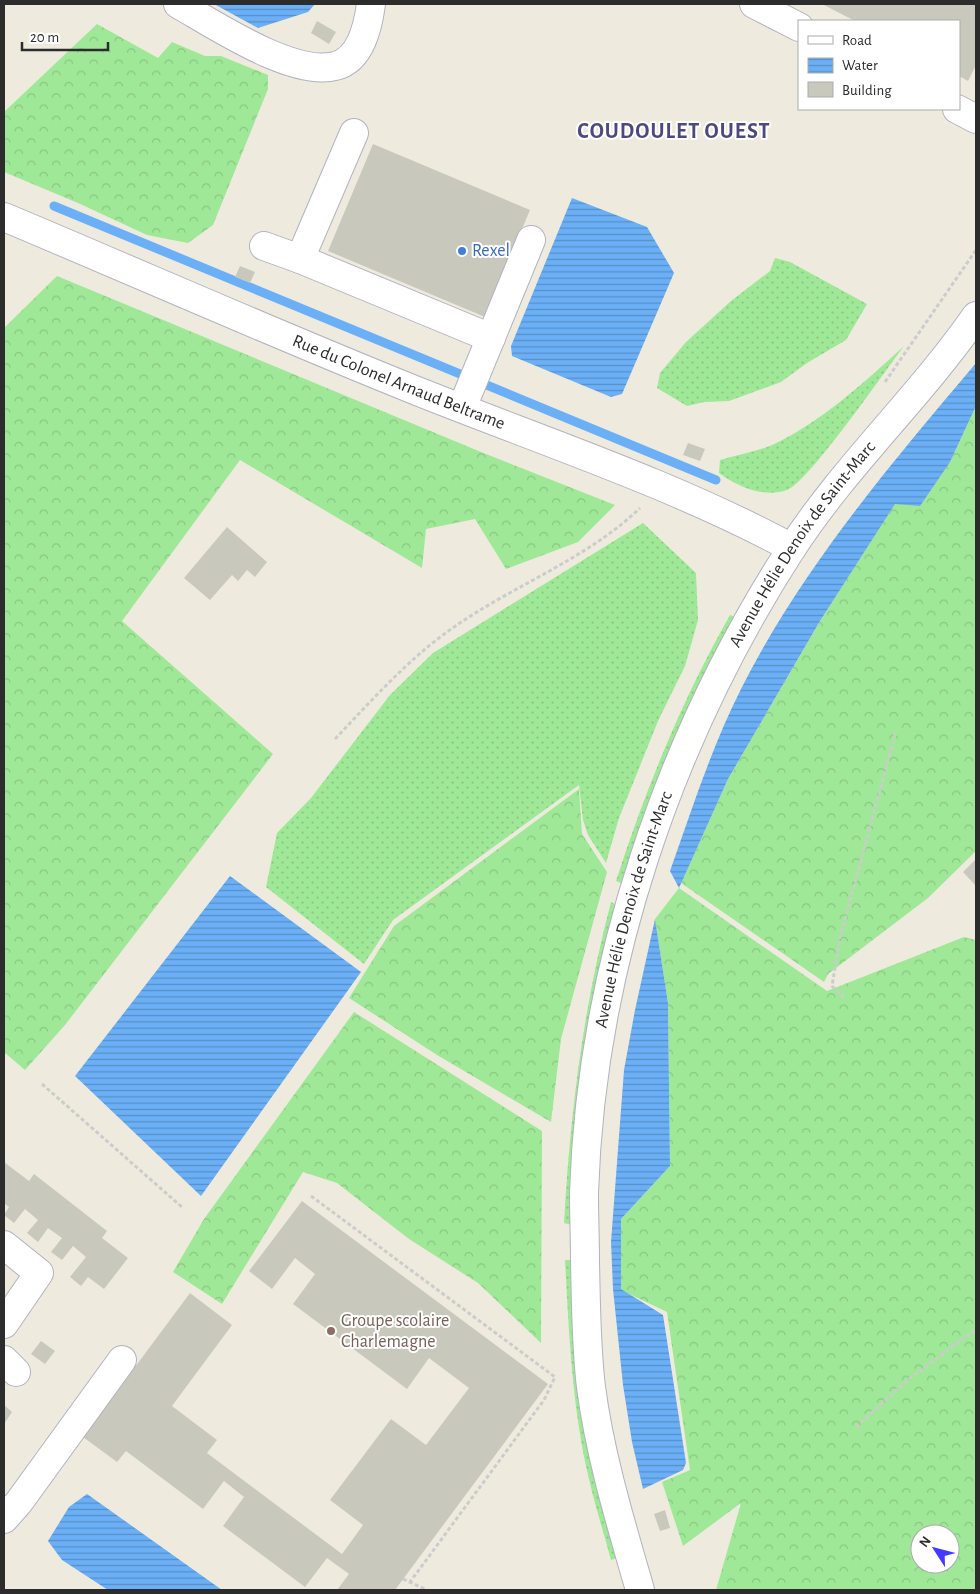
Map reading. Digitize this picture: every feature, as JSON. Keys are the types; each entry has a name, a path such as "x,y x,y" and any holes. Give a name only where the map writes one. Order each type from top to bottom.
{"street":[{"path":"178,4 292,64 315,69 337,66 355,52 365,36 371,4"},
{"path":"754,4 798,26"},
{"path":"959,110 976,119"},
{"path":"300,259 354,133"},
{"name":"Rue du Colonel Arnaud Beltrame","path":"4,217 207,304 462,408 609,465 756,528 792,548"},
{"path":"462,408 530,240"},
{"path":"264,246 491,338"},
{"name":"Avenue Hélie Denoix de Saint-Marc","path":"640,1590 609,1478 591,1387 586,1288 584,1192 591,1104 602,1030 623,934 655,827 681,758 714,682 792,548 847,475 976,316"},
{"path":"4,1245 39,1273 4,1324"},
{"path":"4,1519 19,1502 122,1360"}],"path":[{"path":"880,390 976,250"},
{"path":"336,739 408,662 454,627 504,595 560,565 621,525 642,506"},
{"path":"844,998 832,986 840,938 896,731"},
{"path":"42,1084 183,1208"},
{"path":"311,1196 555,1377 544,1400 410,1582"},
{"path":"856,1427 908,1380 976,1329"},
{"path":"403,1579 427,1590"}],"green space":[{"path":"97,24 158,58 172,42 205,56 221,56 268,75 268,89 213,225 188,243 147,235 4,172 4,112"},
{"path":"775,258 790,262 867,304 846,340 807,363 781,382 729,401 704,402 687,406 657,388 660,373 686,342 731,301 770,271"},
{"path":"57,276 481,452 615,505 578,542 506,569 475,519 426,529 422,568 240,460 122,621 273,754 65,1025 25,1070 4,1052 4,328"},
{"path":"904,346 828,448 797,483 787,490 769,493 751,490 734,483 719,473 720,460 772,445 825,414"},
{"path":"976,406 976,851 928,898 828,974 824,982 681,883 728,779 820,621 895,503 950,462"},
{"path":"643,523 696,573 698,620 685,666 658,721 619,818 606,863 588,835 583,820 579,785 393,920 364,964 266,887 277,833 311,798 390,695 433,653"},
{"path":"730,615 736,617 685,715 653,794 623,884 616,881 666,745 696,679"},
{"path":"579,789 582,834 607,872 561,1039 551,1122 437,1055 349,998 394,926"},
{"path":"679,888 827,991 964,937 976,940 976,1590 716,1590 741,1503 683,1546 662,1482 690,1470 667,1312 621,1290 621,1219 670,1166 668,1003 655,919"},
{"path":"611,902 617,905 572,1225 564,1223 574,1101 585,1021"},
{"path":"354,1012 542,1131 541,1343 478,1283 409,1239 337,1183 303,1172 222,1304 173,1272 204,1219"},
{"path":"565,1260 572,1260 617,1558 611,1560 591,1489 583,1452 572,1370"}],"water":[{"path":"214,4 315,4 308,12 258,28"},
{"path":"572,198 647,227 674,273 622,394 611,397 512,356 511,346"},
{"path":"976,363 976,406 950,462 920,506 895,504 820,621 728,779 679,888 670,871 712,755 731,709 766,643 792,600 850,518"},
{"path":"230,876 361,972 201,1196 75,1076"},
{"path":"655,919 668,1003 670,1166 621,1219 621,1289 663,1315 686,1463 683,1470 643,1489 632,1442 623,1385 613,1289 611,1242 624,1070"},
{"path":"87,1494 222,1590 108,1590 62,1560 48,1541 69,1507"}],"building":[{"path":"822,4 976,4 976,65 968,81 960,77 960,20 853,20"},
{"path":"317,21 336,32 329,44 311,33"},
{"path":"373,144 530,210 485,317 328,251"},
{"path":"240,266 255,272 250,283 235,277"},
{"path":"688,443 705,449 700,461 683,455"},
{"path":"227,527 267,562 255,577 247,570 238,581 232,575 210,600 184,578"},
{"path":"976,859 976,886 963,872"},
{"path":"4,1162 29,1181 34,1174 107,1231 102,1238 128,1258 104,1289 88,1277 81,1286 70,1277 86,1257 73,1246 62,1260 51,1252 62,1238 48,1228 38,1242 27,1233 38,1220 25,1209 14,1223 4,1215 9,1207 4,1203"},
{"path":"302,1201 548,1384 395,1590 337,1590 349,1574 327,1558 305,1587 223,1526 244,1497 224,1481 203,1509 126,1451 117,1462 83,1437 190,1293 232,1325 172,1406 217,1440 207,1453 342,1554 363,1525 330,1500 391,1419 426,1445 469,1388 429,1358 407,1389 293,1304 315,1274 295,1258 272,1289 249,1271"},
{"path":"41,1341 55,1351 45,1364 31,1354"},
{"path":"4,1405 12,1412 4,1424"},
{"path":"665,1510 670,1528 660,1531 654,1514"}],"waterway":[{"path":"54,206 716,480"}],"place":[{"name":"Rexel","path":"462,251"},
{"name":"Groupe scolaire Charlemagne","path":"331,1331"}],"district":[{"name":"COUDOULET OUEST","path":"674,131"}]}
